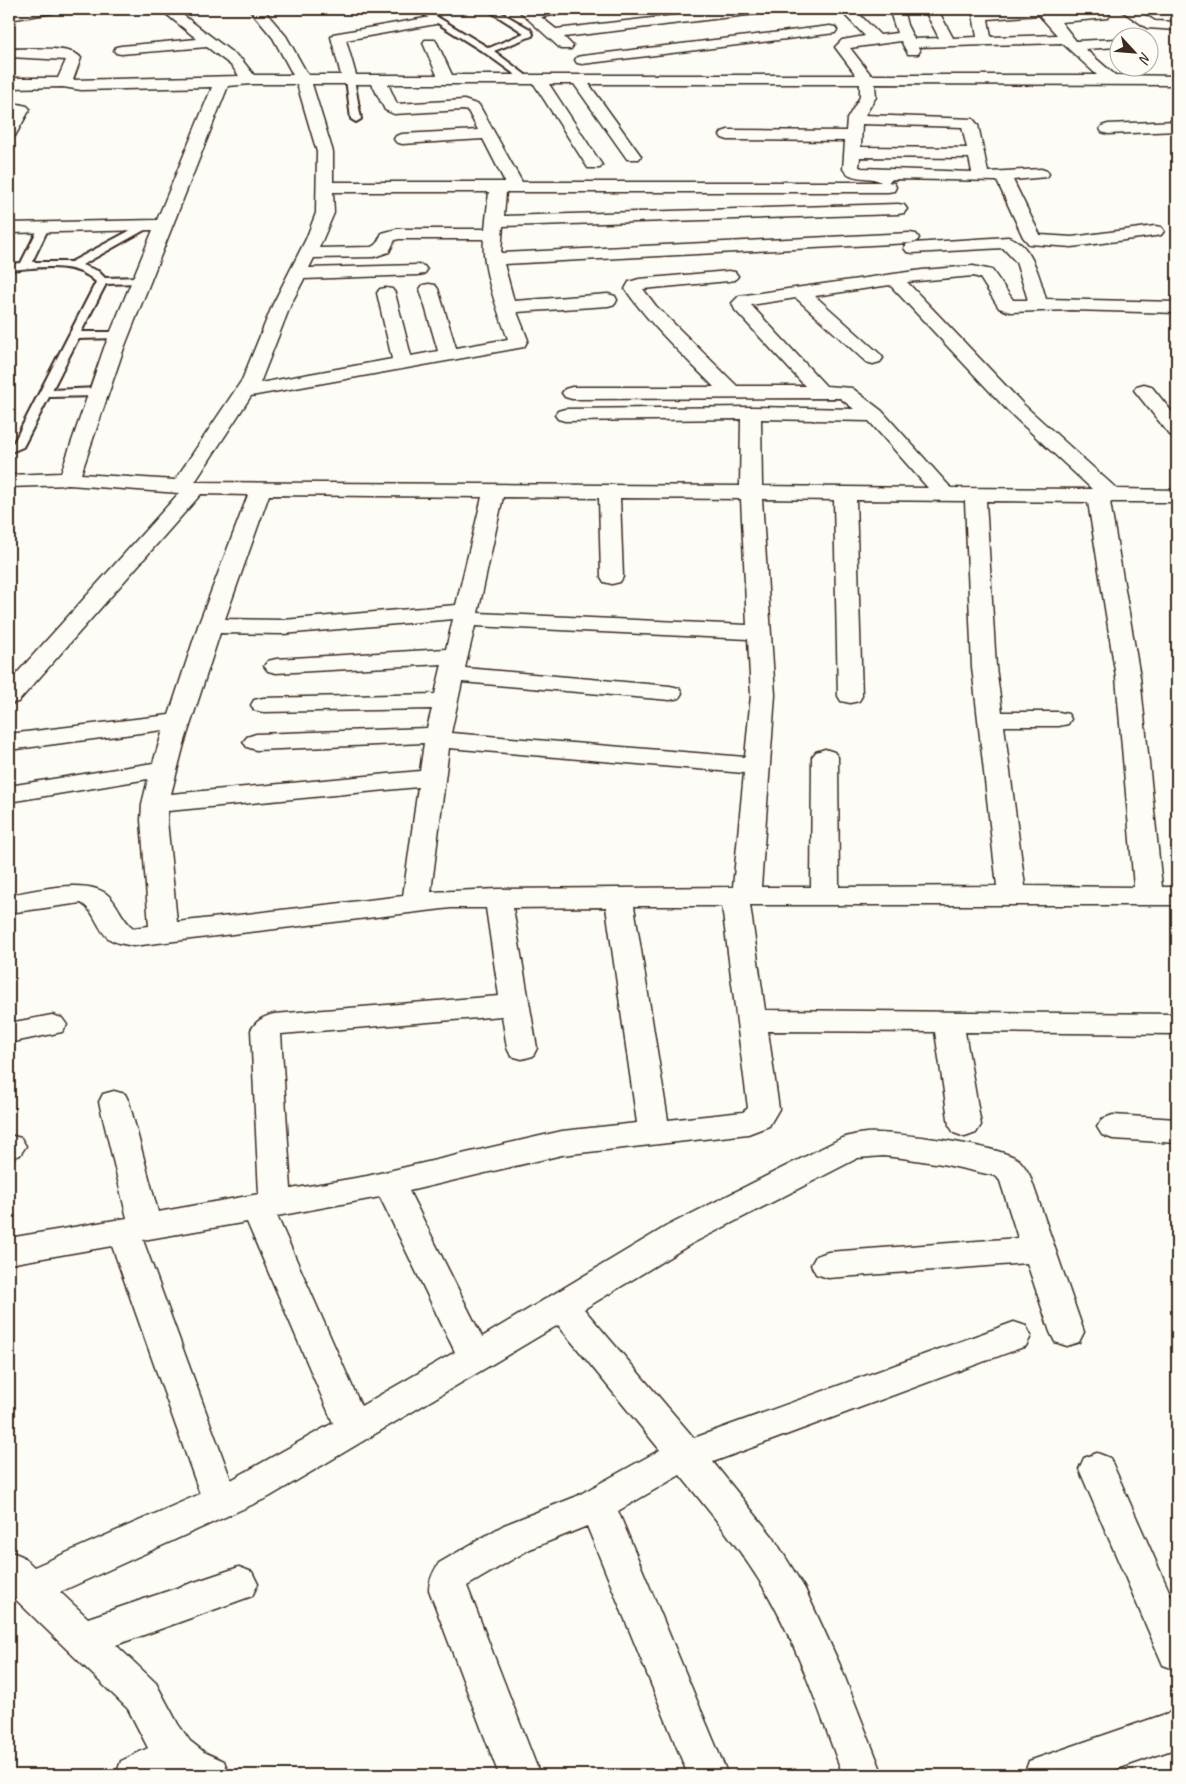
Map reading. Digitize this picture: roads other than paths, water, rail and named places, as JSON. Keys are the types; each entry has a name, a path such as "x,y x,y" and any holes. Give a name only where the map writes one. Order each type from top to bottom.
{"street":[{"path":"9,16 54,9"},
{"path":"167,9 237,63 250,80"},
{"path":"9,697 188,488 259,366 282,304 322,223 326,152 303,79 279,36 256,9"},
{"path":"527,11 569,9"},
{"path":"553,34 764,9"},
{"path":"846,9 877,40"},
{"path":"896,9 907,39 927,80"},
{"path":"1126,9 1147,23 1175,24"},
{"path":"527,11 604,80"},
{"path":"933,13 948,42"},
{"path":"985,42 980,15 1044,13 1103,15"},
{"path":"1044,13 1061,29 1069,42 1111,80"},
{"path":"350,79 338,37 432,21"},
{"path":"582,60 830,30"},
{"path":"1041,174 981,177 854,171 852,169 855,119 868,97 867,80 842,47 843,44 907,39 948,42 1108,43"},
{"path":"121,50 212,42"},
{"path":"430,43 446,79"},
{"path":"9,53 61,54 74,58 64,80 67,82"},
{"path":"9,83 67,82 81,85 303,79 1177,80"},
{"path":"246,391 517,343 518,340 506,308 492,251 494,228 504,191 488,134 474,108 467,106 394,109 390,107 378,79"},
{"path":"467,106 474,79"},
{"path":"533,79 594,165"},
{"path":"580,80 633,156"},
{"path":"69,480 98,392 141,280 155,225 222,82"},
{"path":"9,107 22,108 9,133"},
{"path":"855,119 967,122 970,125 981,177"},
{"path":"1108,129 1177,126"},
{"path":"402,139 488,134"},
{"path":"728,135 976,153"},
{"path":"877,173 884,176 912,243 922,275"},
{"path":"1003,176 1035,240 1072,242 1154,231"},
{"path":"325,195 888,187"},
{"path":"308,253 374,252 383,248 388,237 397,234 898,209"},
{"path":"9,228 155,225"},
{"path":"494,258 912,243 1008,242 1025,261 1039,306"},
{"path":"298,274 418,270"},
{"path":"820,391 741,303 746,300 922,275 982,272 986,274 1006,304 1017,307 1071,304 1177,307"},
{"path":"729,276 638,284 634,290 649,310 731,392"},
{"path":"894,279 1016,409 1105,495 1128,677 1149,896"},
{"path":"429,289 450,356"},
{"path":"800,292 873,358"},
{"path":"386,293 403,364"},
{"path":"506,308 608,300"},
{"path":"1144,390 1177,431"},
{"path":"572,393 845,392 875,415 945,494"},
{"path":"565,415 751,413 875,415"},
{"path":"9,1251 389,1183 562,1143 748,1123 758,1118 764,1109 751,1020 741,897 758,766 763,695 751,493 751,413"},
{"path":"9,481 69,480 188,488 261,489 1177,496"},
{"path":"164,933 154,820 155,804 164,769 210,626 261,489"},
{"path":"416,902 438,737 494,491"},
{"path":"610,492 612,577"},
{"path":"845,493 850,696"},
{"path":"975,494 984,667 1012,895"},
{"path":"210,626 283,627 466,615 760,633"},
{"path":"276,666 454,665 670,692"},
{"path":"263,705 446,701"},
{"path":"990,719 1059,718"},
{"path":"9,742 179,721"},
{"path":"256,742 438,737 758,766"},
{"path":"825,757 825,896"},
{"path":"9,794 164,769"},
{"path":"155,804 432,778"},
{"path":"9,904 82,894 91,896 100,900 117,932 124,936 133,937 416,902 498,898 1177,896"},
{"path":"498,898 522,1048"},
{"path":"619,898 654,1132"},
{"path":"354,1430 266,1205 266,1030 274,1024 515,1005"},
{"path":"751,1020 1177,1024"},
{"path":"948,1022 965,1125"},
{"path":"9,1033 52,1025"},
{"path":"114,1102 134,1228 221,1502"},
{"path":"1114,1127 1177,1131"},
{"path":"192,1765 164,1738 142,1696 20,1578 221,1502 256,1486 354,1430 679,1235 851,1147 864,1144 885,1144 996,1163 1007,1168 1014,1176 1066,1332"},
{"path":"389,1183 475,1358"},
{"path":"828,1265 1038,1249"},
{"path":"562,1306 742,1524 766,1559 791,1601 829,1686 863,1775"},
{"path":"519,1775 448,1590 448,1582 452,1575 517,1537 597,1504 666,1464 1014,1336"},
{"path":"1097,1469 1177,1652"},
{"path":"597,1504 708,1775"},
{"path":"84,1638 239,1584"},
{"path":"1044,1775 1177,1729"},
{"path":"136,1775 192,1765"}],"lane":[{"path":"419,9 533,79"},
{"path":"488,51 529,34 490,9"},
{"path":"350,79 356,119"},
{"path":"72,266 155,225"},
{"path":"25,266 44,227"},
{"path":"9,266 72,266 85,268 96,272 102,281"},
{"path":"102,281 141,280"},
{"path":"9,449 19,444 102,281"},
{"path":"74,336 119,335"},
{"path":"44,394 98,392"}]}
